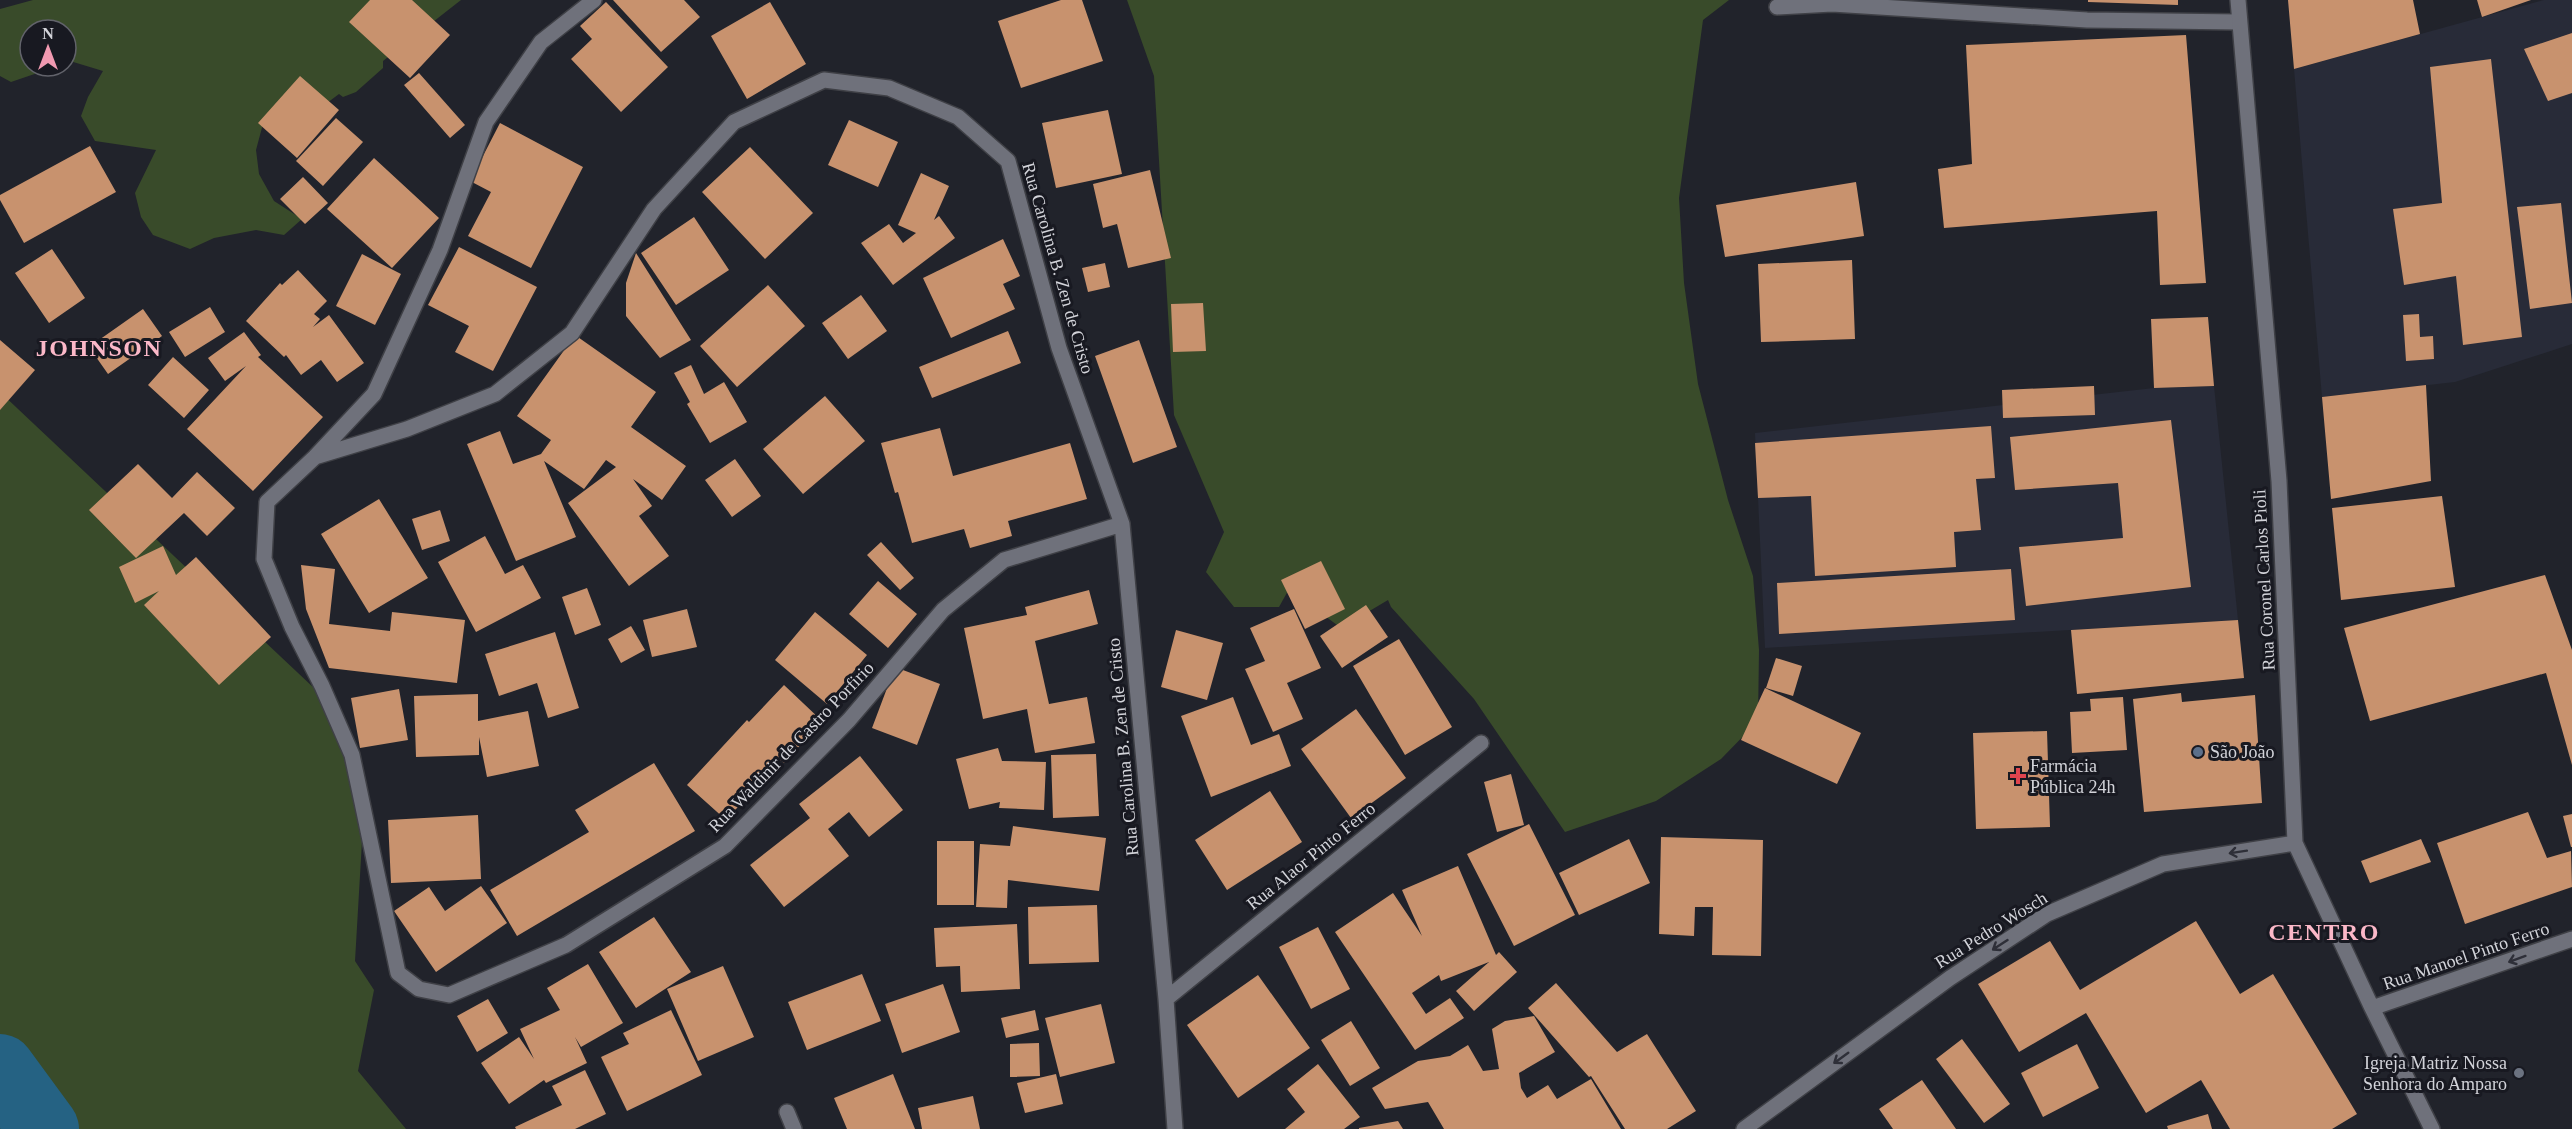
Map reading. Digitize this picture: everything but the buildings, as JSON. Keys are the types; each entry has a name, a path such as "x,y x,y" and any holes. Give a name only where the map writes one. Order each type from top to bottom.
{"street":[{"name":"Rua Waldinir de Castro Porfirio","path":"594,0 542,42 486,122 440,250 374,394 315,457 267,502 264,559 292,627 322,686 352,755 398,973 419,989 449,995 566,945 724,846 849,720 943,610 1004,560 1122,524"},
{"name":"Rua Coronel Carlos Pioli","path":"2238,0 2279,481 2295,843 2372,1008 2432,1129"},
{"path":"1777,7 1832,3 2087,20 2240,22"},
{"name":"Rua Carolina B. Zen de Cristo","path":"315,457 407,429 495,394 572,333 654,209 734,122 824,80 889,88 958,117 1008,162 1059,348 1122,524 1167,999 1175,1129"},
{"name":"Rua Alaor Pinto Ferro","path":"1167,999 1481,743"},
{"name":"Rua Pedro Wosch","path":"1744,1129 1950,978 2047,914 2163,864 2295,843"},
{"name":"Rua Manoel Pinto Ferro","path":"2372,1008 2572,939"},
{"path":"787,1112 794,1129"}],"shaded area":[{"path":"2544,0 2572,0 2572,344 2455,382 2322,397 2294,69"},
{"path":"2214,386 2238,620 1765,648 1755,433 2154,388"}],"green space":[{"path":"33,0 461,0 383,61 383,68 356,92 343,97 339,94 311,115 264,120 256,150 259,174 274,201 302,219 284,235 256,230 214,238 190,249 153,235 141,217 135,193 156,150 95,141 81,116 88,97 103,71 78,63 78,18 18,18 18,78 23,78 11,82 0,76 0,9"},
{"path":"1127,0 1729,0 1703,20 1679,198 1684,283 1698,384 1728,500 1753,576 1759,650 1758,721 1721,759 1656,801 1565,832 1474,699 1391,607 1388,600 1341,628 1289,589 1279,607 1234,607 1206,572 1224,532 1174,415 1154,76"},
{"path":"0,392 332,705 363,824 355,961 374,990 358,1071 406,1129 0,1129"}],"waterway":[{"path":"0,1069 44,1129"}],"place":[{"name":"São João","path":"2198,752"},
{"name":"Farmácia Pública 24h","path":"2018,776"},
{"name":"Igreja Matriz Nossa Senhora do Amparo","path":"2519,1073"}],"district":[{"name":"JOHNSON","path":"99,348"},
{"name":"CENTRO","path":"2324,932"}]}
